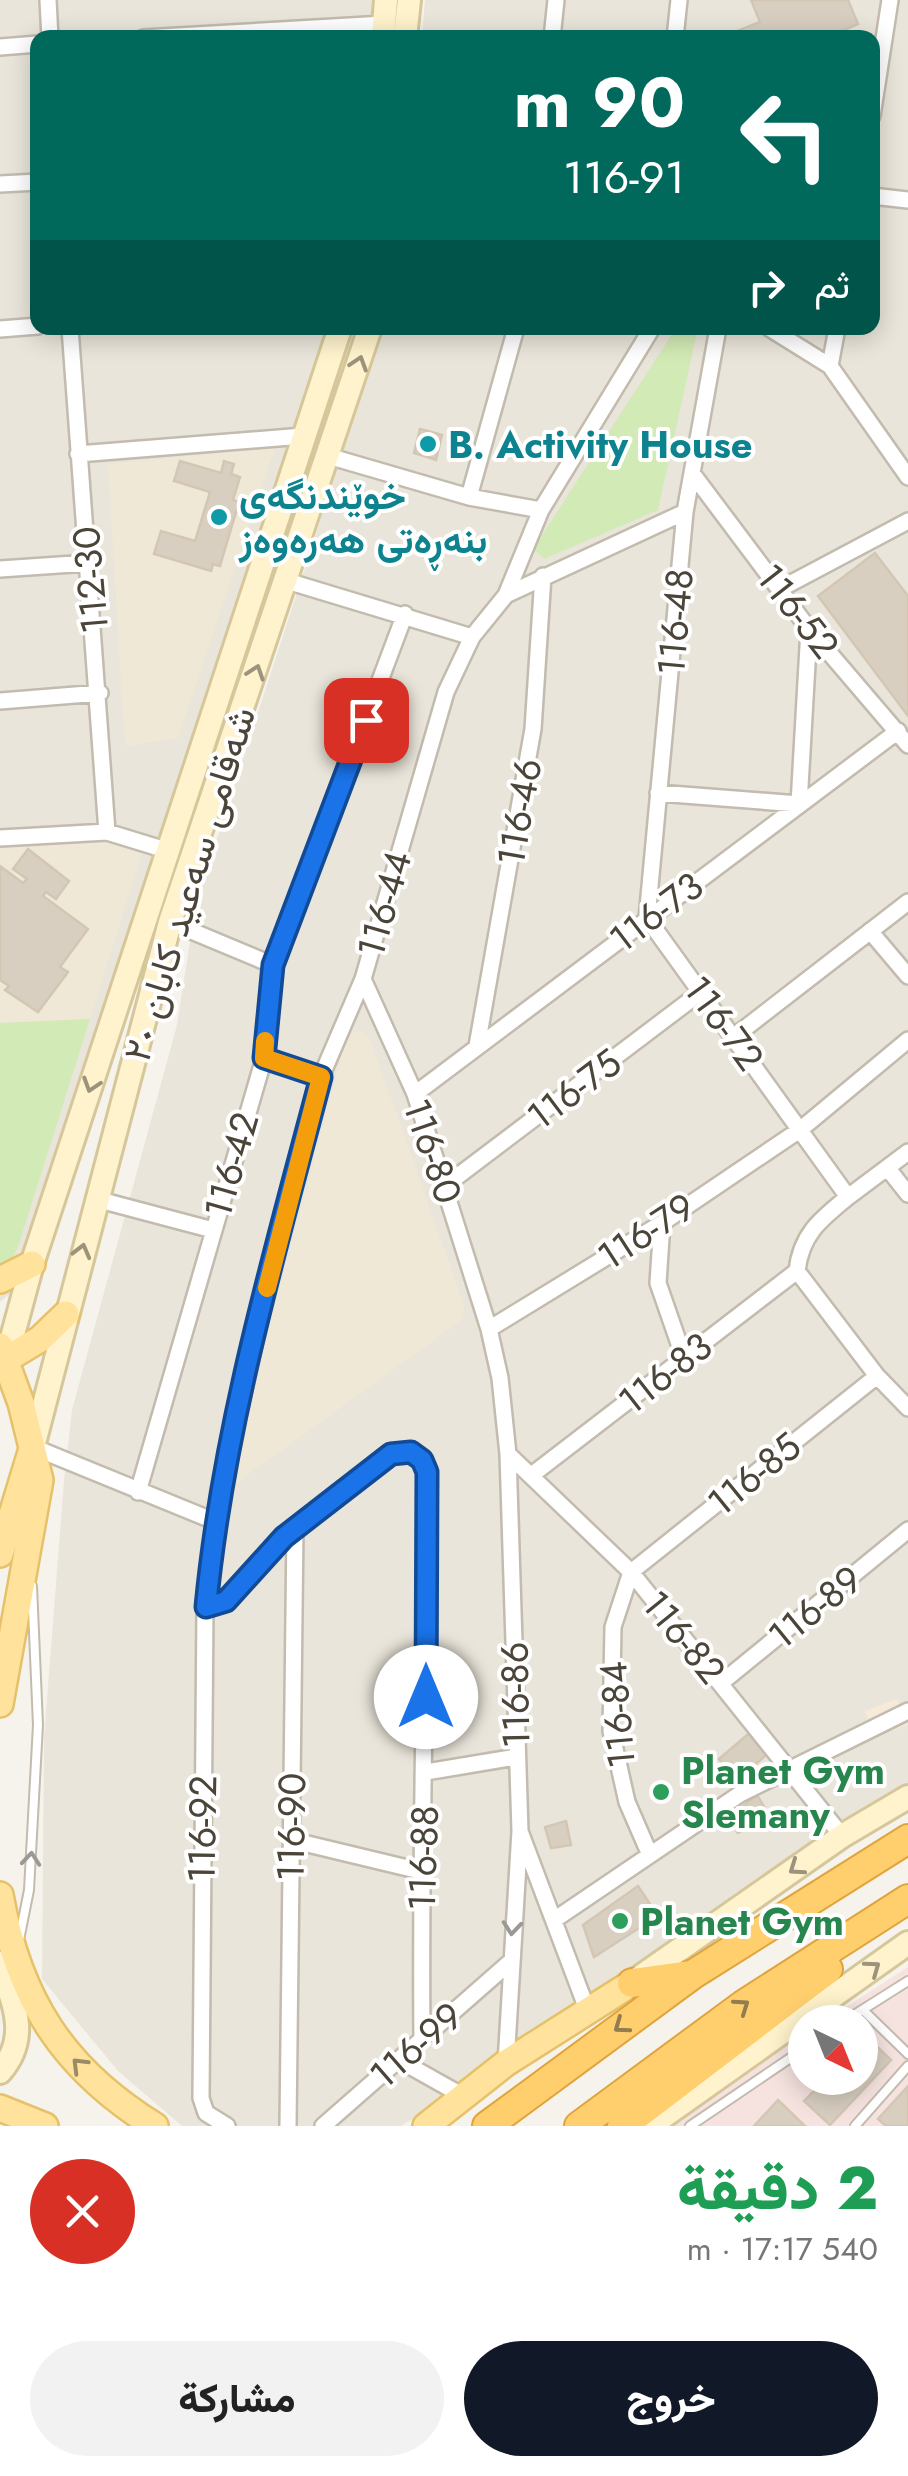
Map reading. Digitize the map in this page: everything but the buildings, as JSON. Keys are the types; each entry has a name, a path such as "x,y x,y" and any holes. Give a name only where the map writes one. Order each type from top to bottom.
{"highway":[{"path":"486,2126 692,1975 908,1839"},
{"path":"579,2126 744,2005 901,1903"},
{"path":"622,2126 828,1969 901,1903"},
{"path":"632,1982 692,1975"}],"main road":[{"path":"384,30 386,0"},
{"path":"406,30 409,0"},
{"name":"شەقامی سەعید کابان ٢٠","path":"2,1361 338,335"},
{"name":"شەقامی سەعید کابان ٢٠","path":"33,1447 170,922 368,335"},
{"path":"190,779 216,788"},
{"path":"0,1280 32,1264"},
{"path":"0,1704 40,1480 33,1447 2,1361 40,1340 66,1314"},
{"path":"0,1554 33,1447"},
{"path":"426,2126 506,2063 632,1982 842,1836 908,1797"},
{"path":"0,1895 20,2032 15,2051 0,2072"},
{"path":"650,2126 908,1943"},
{"path":"7,1958 32,2003 70,2056 155,2126"},
{"path":"0,2108 45,2126"}],"street":[{"path":"48,0 50,30"},
{"path":"553,30 556,0"},
{"path":"677,30 680,0"},
{"path":"880,64 890,0"},
{"path":"0,48 30,45"},
{"path":"0,184 30,182"},
{"path":"880,197 908,200"},
{"path":"0,329 30,327"},
{"name":"112-30","path":"70,335 100,693 107,832"},
{"path":"470,497 514,335"},
{"name":"116-44","path":"214,1521 270,1271 321,1077 363,979 446,692 472,637 506,595 541,510 648,335"},
{"name":"116-48","path":"647,918 685,512 717,335"},
{"path":"781,335 830,366 908,477"},
{"path":"830,366 836,335"},
{"path":"78,454 303,436"},
{"path":"328,456 470,497 541,510"},
{"name":"116-52","path":"692,473 809,628 908,745"},
{"path":"506,595 685,512"},
{"path":"780,589 908,521"},
{"path":"0,568 88,563"},
{"name":"116-46","path":"478,1046 533,729 543,576"},
{"path":"287,580 472,637"},
{"name":"116-42","path":"138,1492 264,1058 273,965 406,614"},
{"path":"658,793 799,804 809,628"},
{"path":"0,700 100,693"},
{"name":"116-73","path":"415,1094 898,731"},
{"path":"0,838 107,832 168,851"},
{"path":"735,1036 908,902"},
{"name":"116-72","path":"647,918 848,1197"},
{"path":"170,922 273,965"},
{"path":"870,931 908,976"},
{"name":"116-80","path":"363,979 415,1094 489,1329"},
{"name":"116-75","path":"446,1185 701,992"},
{"name":"116-79","path":"489,1329 662,1223 801,1129 908,1040"},
{"path":"264,1058 321,1077"},
{"path":"908,1152 810,1229 799,1251 796,1271 877,1376 908,1408"},
{"path":"889,1170 908,1194"},
{"path":"96,1199 212,1230"},
{"path":"662,1223 658,1283 684,1358"},
{"name":"116-83","path":"533,1474 796,1271"},
{"name":"116-86","path":"489,1329 508,1454 520,1831 506,2063"},
{"name":"116-85","path":"631,1572 877,1376"},
{"path":"33,1447 214,1521"},
{"name":"116-88","path":"295,1528 391,1454 404,1450 417,1454 427,1472 426,1772 420,1871 422,2039"},
{"name":"116-82","path":"508,1454 631,1572 842,1836"},
{"name":"116-92","path":"214,1521 206,1607 201,2098 206,2113 226,2126"},
{"path":"206,1607 226,1601 295,1528"},
{"name":"116-90","path":"288,2126 295,1528"},
{"name":"116-89","path":"721,1683 908,1530"},
{"name":"116-84","path":"631,1572 612,1627 610,1714 617,1767 650,1855"},
{"path":"556,1918 740,1794 908,1710"},
{"path":"426,1772 516,1756"},
{"path":"520,1831 588,2009"},
{"path":"291,1840 420,1871"},
{"name":"116-99","path":"323,2126 509,1964"},
{"path":"399,2060 463,2096"}],"lane":[{"path":"7,1958 26,1912 36,1780 39,1670 28,1556"},
{"path":"870,2005 908,1981"},
{"path":"878,2025 908,2054"},
{"path":"690,2126 788,2060"},
{"path":"855,2126 908,2066"}],"shaded area":[{"path":"0,0 385,0 383,30 30,30 30,335 336,335 15,1290 0,1302"},
{"path":"425,0 908,0 908,1802 606,2001 401,2126 182,2126 118,2071 42,1979 44,1738 64,1481 72,1410 177,1025 196,903 381,335 880,335 880,30 423,30"},
{"path":"275,448 178,738 125,746 108,464"},
{"path":"137,831 144,846 90,1019 0,1023 0,843"},
{"path":"361,1031 370,1039 464,1306 463,1319 235,1484 229,1478 344,1046 351,1034"},
{"path":"897,1699 907,1725 875,1737 865,1711"},
{"path":"908,1967 908,2126 668,2126 788,2045 788,2095 878,2095 878,2005 849,2005"}],"green space":[{"path":"671,335 696,335 658,510 544,559 533,549"},
{"path":"90,1019 18,1247 10,1263 0,1268 0,1023"}],"slow traffic":[{"path":"265,1041 264,1058 321,1077 267,1288"}],"place":[{"name":"B. Activity House","path":"428,444"},
{"name":"خوێندنگەی بنەڕەتی هەرەوەز","path":"219,517"},
{"name":"Planet Gym Slemany","path":"661,1792"},
{"name":"Planet Gym","path":"620,1921"}],"route":[{"path":"366,720 273,965 264,1058 321,1077 270,1271 214,1521 206,1607 226,1601 284,1537 391,1454 404,1450 417,1454 427,1472 426,1697"}]}
